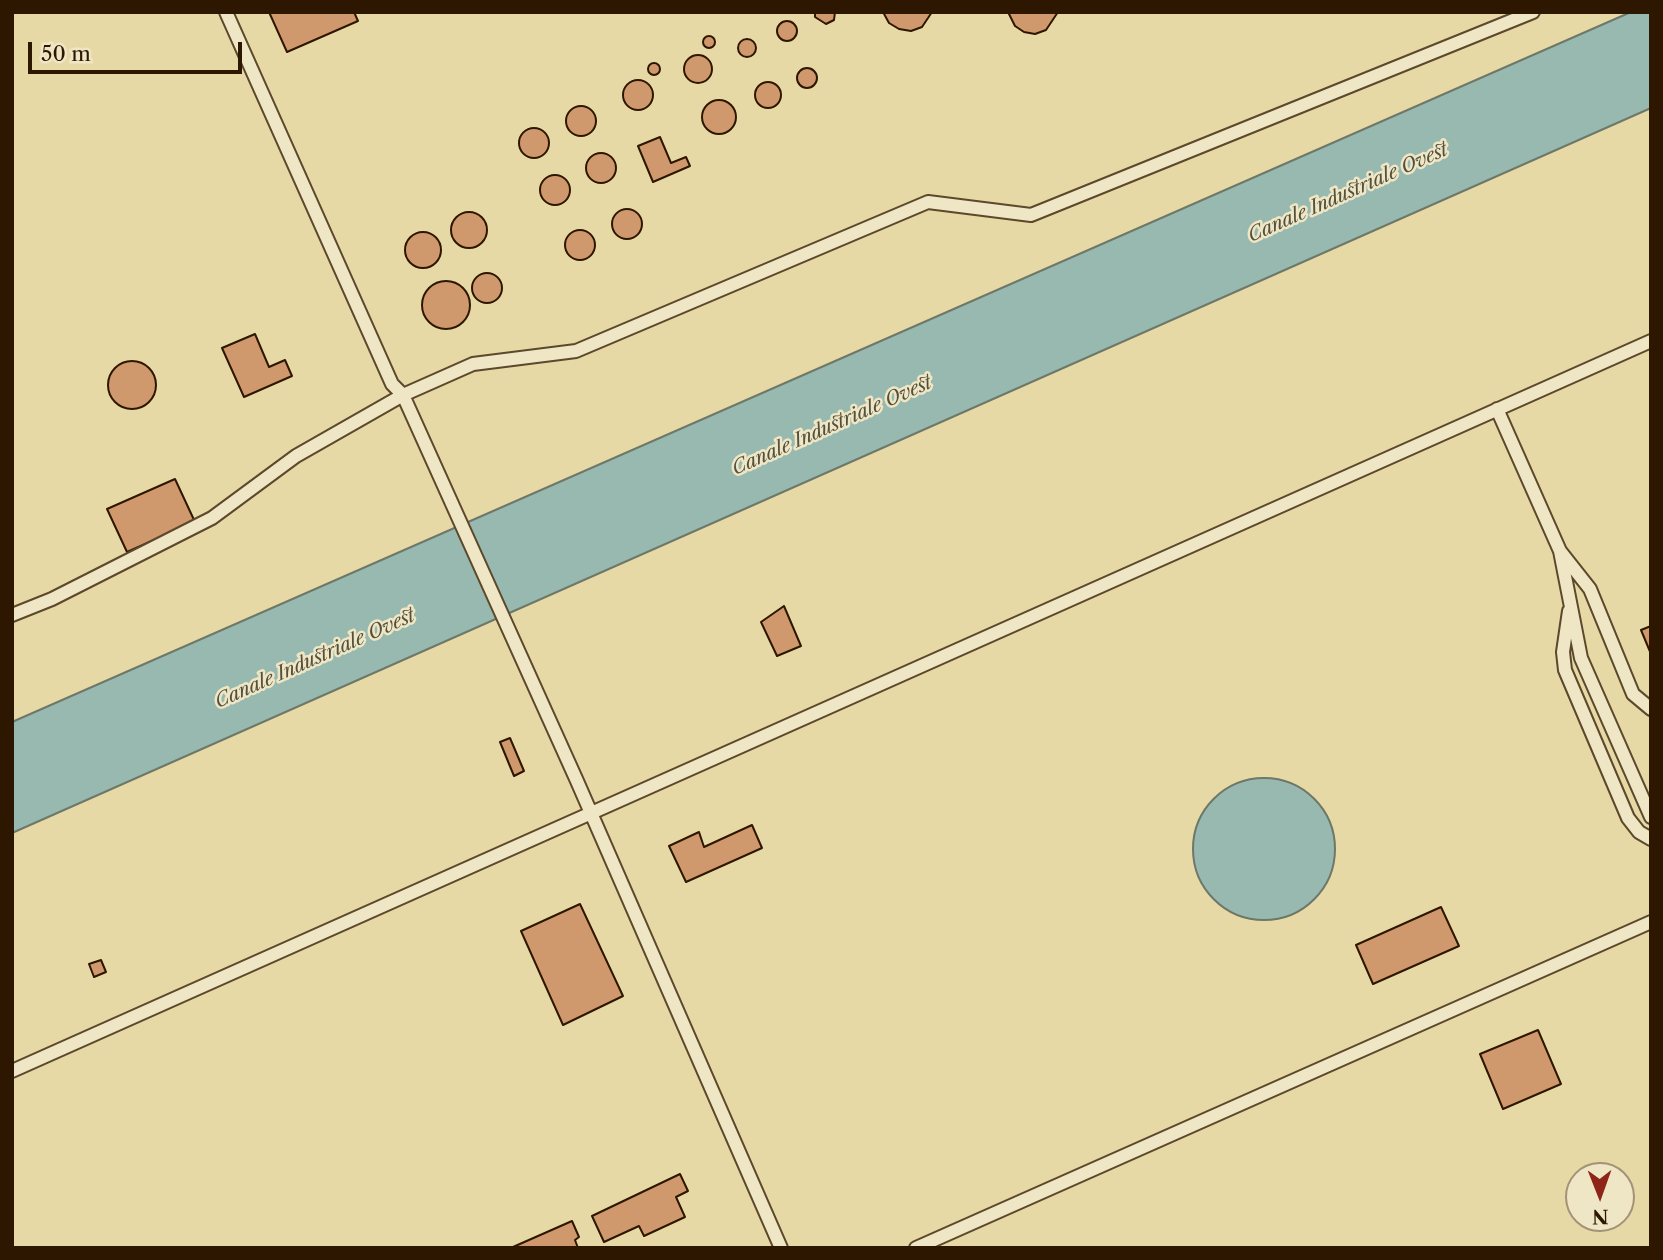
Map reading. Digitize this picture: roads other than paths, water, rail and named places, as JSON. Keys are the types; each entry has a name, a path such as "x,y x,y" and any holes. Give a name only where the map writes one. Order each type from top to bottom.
{"lane":[{"path":"226,12 392,384 402,395 454,510 781,1248"},
{"path":"12,615 52,599 212,518 296,456 402,395 473,364 576,351 928,202 1031,215 1533,12"},
{"path":"12,1070 1651,341"},
{"path":"1497,409 1560,551 1581,658 1651,817"},
{"path":"1560,551 1590,589 1633,694 1651,709"},
{"path":"1570,601 1563,652 1565,670 1629,818 1639,832 1651,839"},
{"path":"916,1248 1651,922"}],"water":[{"name":"Canale Industriale Ovest","path":"1631,12 1651,12 1651,108 12,833 12,722"},
{"path":"1264,778 1291,783 1315,798 1330,822 1335,849 1330,876 1315,900 1291,915 1264,920 1237,915 1213,900 1198,876 1193,849 1198,822 1213,798 1237,783"}]}
